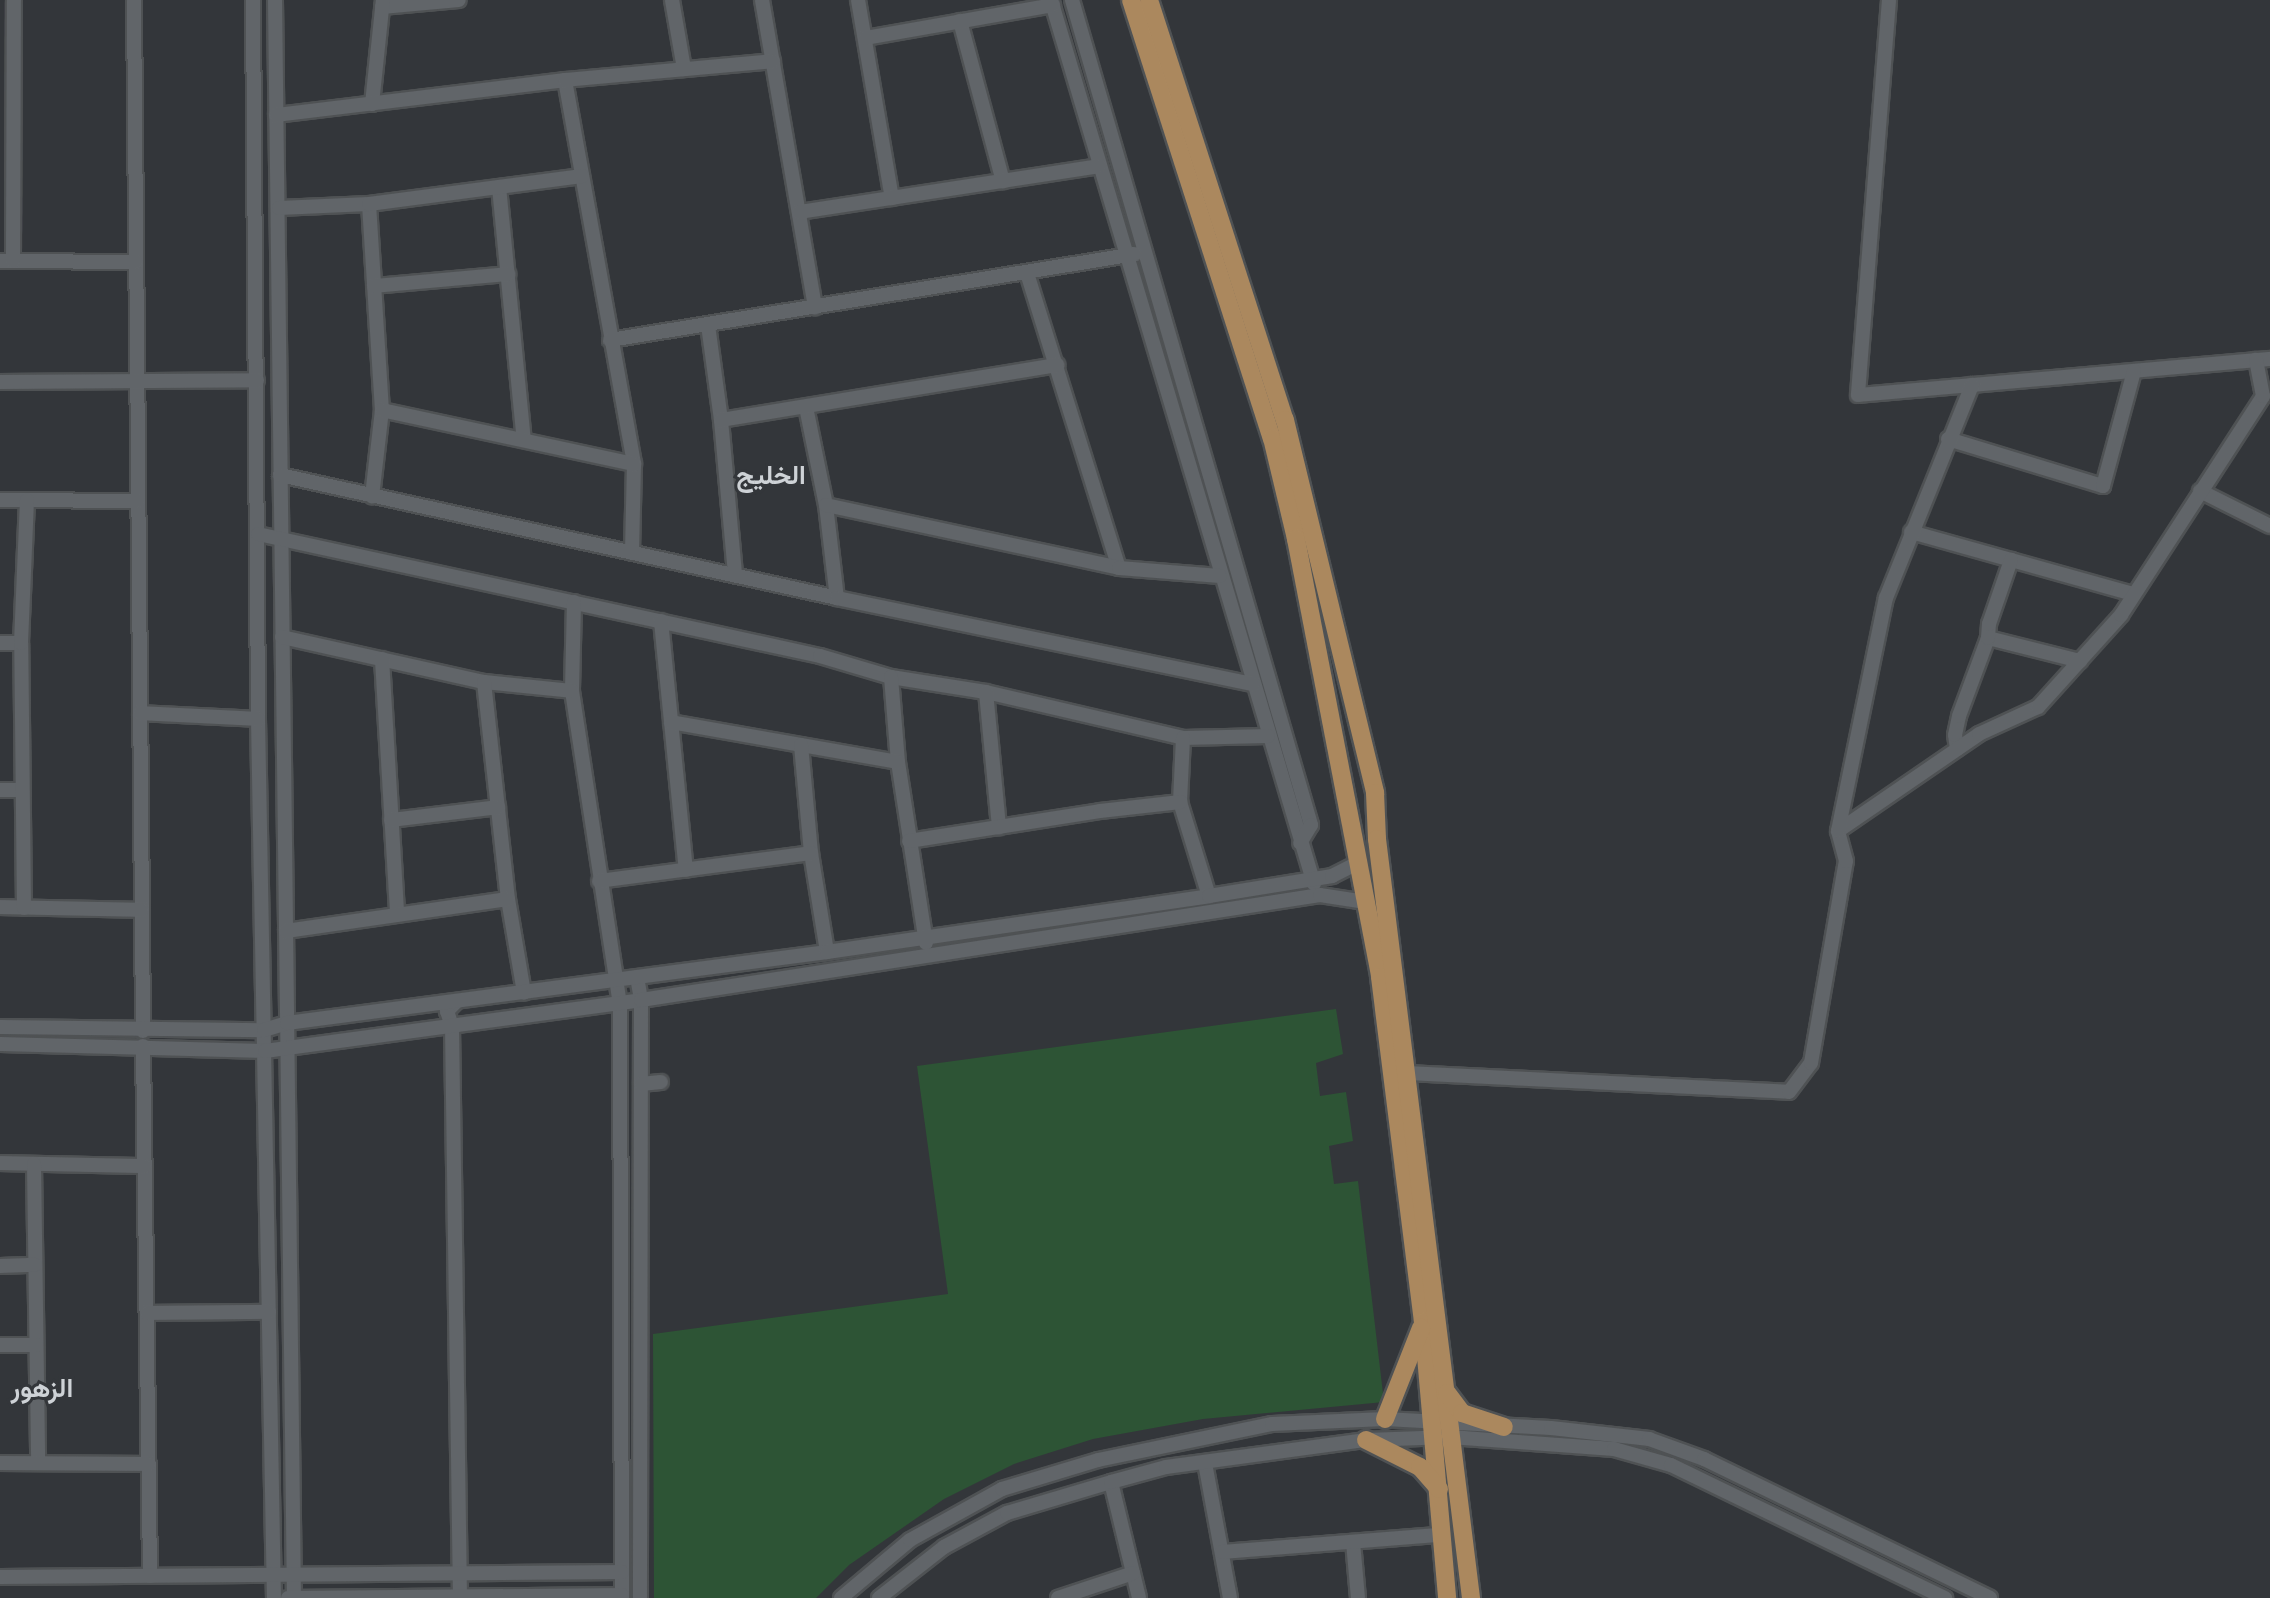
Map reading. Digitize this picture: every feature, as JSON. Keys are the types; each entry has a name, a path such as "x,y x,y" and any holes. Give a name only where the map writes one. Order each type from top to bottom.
{"main road":[{"path":"1131,0 1272,438 1296,539 1360,862 1393,1065 1423,1322 1431,1420 1444,1434 1471,1598"},
{"path":"1149,0 1285,420 1375,793 1377,839 1446,1391 1440,1535 1447,1598"},
{"path":"1385,1419 1423,1322"},
{"path":"1446,1391 1462,1413 1504,1427"},
{"path":"1366,1440 1420,1467 1440,1489"}],"street":[{"path":"14,0 7,28 7,261 136,262"},
{"path":"134,0 143,1031"},
{"path":"253,0 258,719 274,1598"},
{"path":"275,0 294,1598"},
{"path":"372,104 383,3 459,0"},
{"path":"672,0 684,69"},
{"path":"762,0 815,307"},
{"path":"858,0 892,198"},
{"path":"1072,0 1311,825 1300,843"},
{"path":"1838,831 1979,734 2038,707 2121,615 2266,391 2263,360 1858,395 1889,0"},
{"path":"866,38 1052,2 1309,877 1320,895"},
{"path":"960,21 1003,181"},
{"path":"276,115 565,80 773,61"},
{"path":"565,80 634,464 632,553"},
{"path":"799,212 1100,166"},
{"path":"279,208 369,204 582,176"},
{"path":"499,187 524,440"},
{"path":"369,204 382,410 372,496"},
{"path":"610,340 1145,251"},
{"path":"1027,273 1119,568"},
{"path":"374,286 508,274"},
{"path":"708,325 721,420 735,575"},
{"path":"721,420 1058,365"},
{"path":"1948,439 2103,486 2134,371"},
{"path":"0,382 257,380"},
{"path":"1407,1073 1789,1092 1811,1063 1846,861 1838,831 1886,598 1972,385"},
{"path":"806,407 826,505 837,598"},
{"path":"382,410 634,464"},
{"path":"280,475 837,598 1253,684"},
{"path":"2200,491 2270,526"},
{"path":"0,500 138,501"},
{"path":"24,908 20,790 21,643 27,500"},
{"path":"826,505 1119,568 1220,576"},
{"path":"1911,532 2133,594"},
{"path":"258,534 820,656 891,677 986,692 1183,738 1268,736"},
{"path":"1957,749 1955,735 1959,716 1988,638 1989,624 2011,560"},
{"path":"268,1598 622,1597 620,1003 572,691 574,602"},
{"path":"661,621 686,870"},
{"path":"282,637 484,682 572,691"},
{"path":"1988,638 2080,661"},
{"path":"0,643 21,643"},
{"path":"382,659 397,915"},
{"path":"891,677 898,762 928,955"},
{"path":"484,682 508,899 524,993"},
{"path":"986,692 999,827"},
{"path":"140,713 258,719"},
{"path":"671,722 898,762"},
{"path":"1183,738 1180,802 1209,896"},
{"path":"801,745 811,853 827,952"},
{"path":"0,790 20,790"},
{"path":"909,841 1180,802"},
{"path":"391,820 498,807"},
{"path":"599,881 811,853"},
{"path":"0,1027 264,1030 287,1023 827,952 925,935 1209,896 1309,877 1332,876 1360,862"},
{"path":"0,1044 265,1051 641,1000 1320,895 1365,902"},
{"path":"286,931 508,899"},
{"path":"0,907 142,910"},
{"path":"637,977 641,1000 640,1598"},
{"path":"456,1002 447,1011 452,1026 460,1597"},
{"path":"143,1046 150,1576"},
{"path":"641,1084 661,1082"},
{"path":"0,1163 145,1166"},
{"path":"34,1164 38,1463"},
{"path":"0,1266 35,1265"},
{"path":"147,1313 269,1312"},
{"path":"0,1345 36,1345"},
{"path":"841,1598 910,1540 1002,1489 1098,1460 1272,1424 1431,1420"},
{"path":"879,1598 944,1547 1007,1513 1111,1482 1166,1467 1366,1440 1504,1427 1551,1428 1649,1439 1704,1459 1990,1598"},
{"path":"1444,1434 1614,1449 1671,1465 1945,1598"},
{"path":"0,1463 149,1464"},
{"path":"1205,1463 1230,1598"},
{"path":"1111,1482 1139,1598"},
{"path":"1222,1552 1440,1535"},
{"path":"1353,1542 1358,1598"},
{"path":"0,1577 622,1572"},
{"path":"1058,1598 1133,1573"}],"green space":[{"path":"1336,1009 1343,1054 1316,1063 1320,1096 1346,1092 1353,1141 1329,1146 1334,1184 1358,1181 1384,1402 1203,1419 1093,1439 1014,1464 944,1499 849,1565 816,1598 654,1598 653,1334 948,1294 917,1066"}],"district":[{"name":"الخليج","path":"771,476"},
{"name":"الزهور","path":"42,1389"}]}
